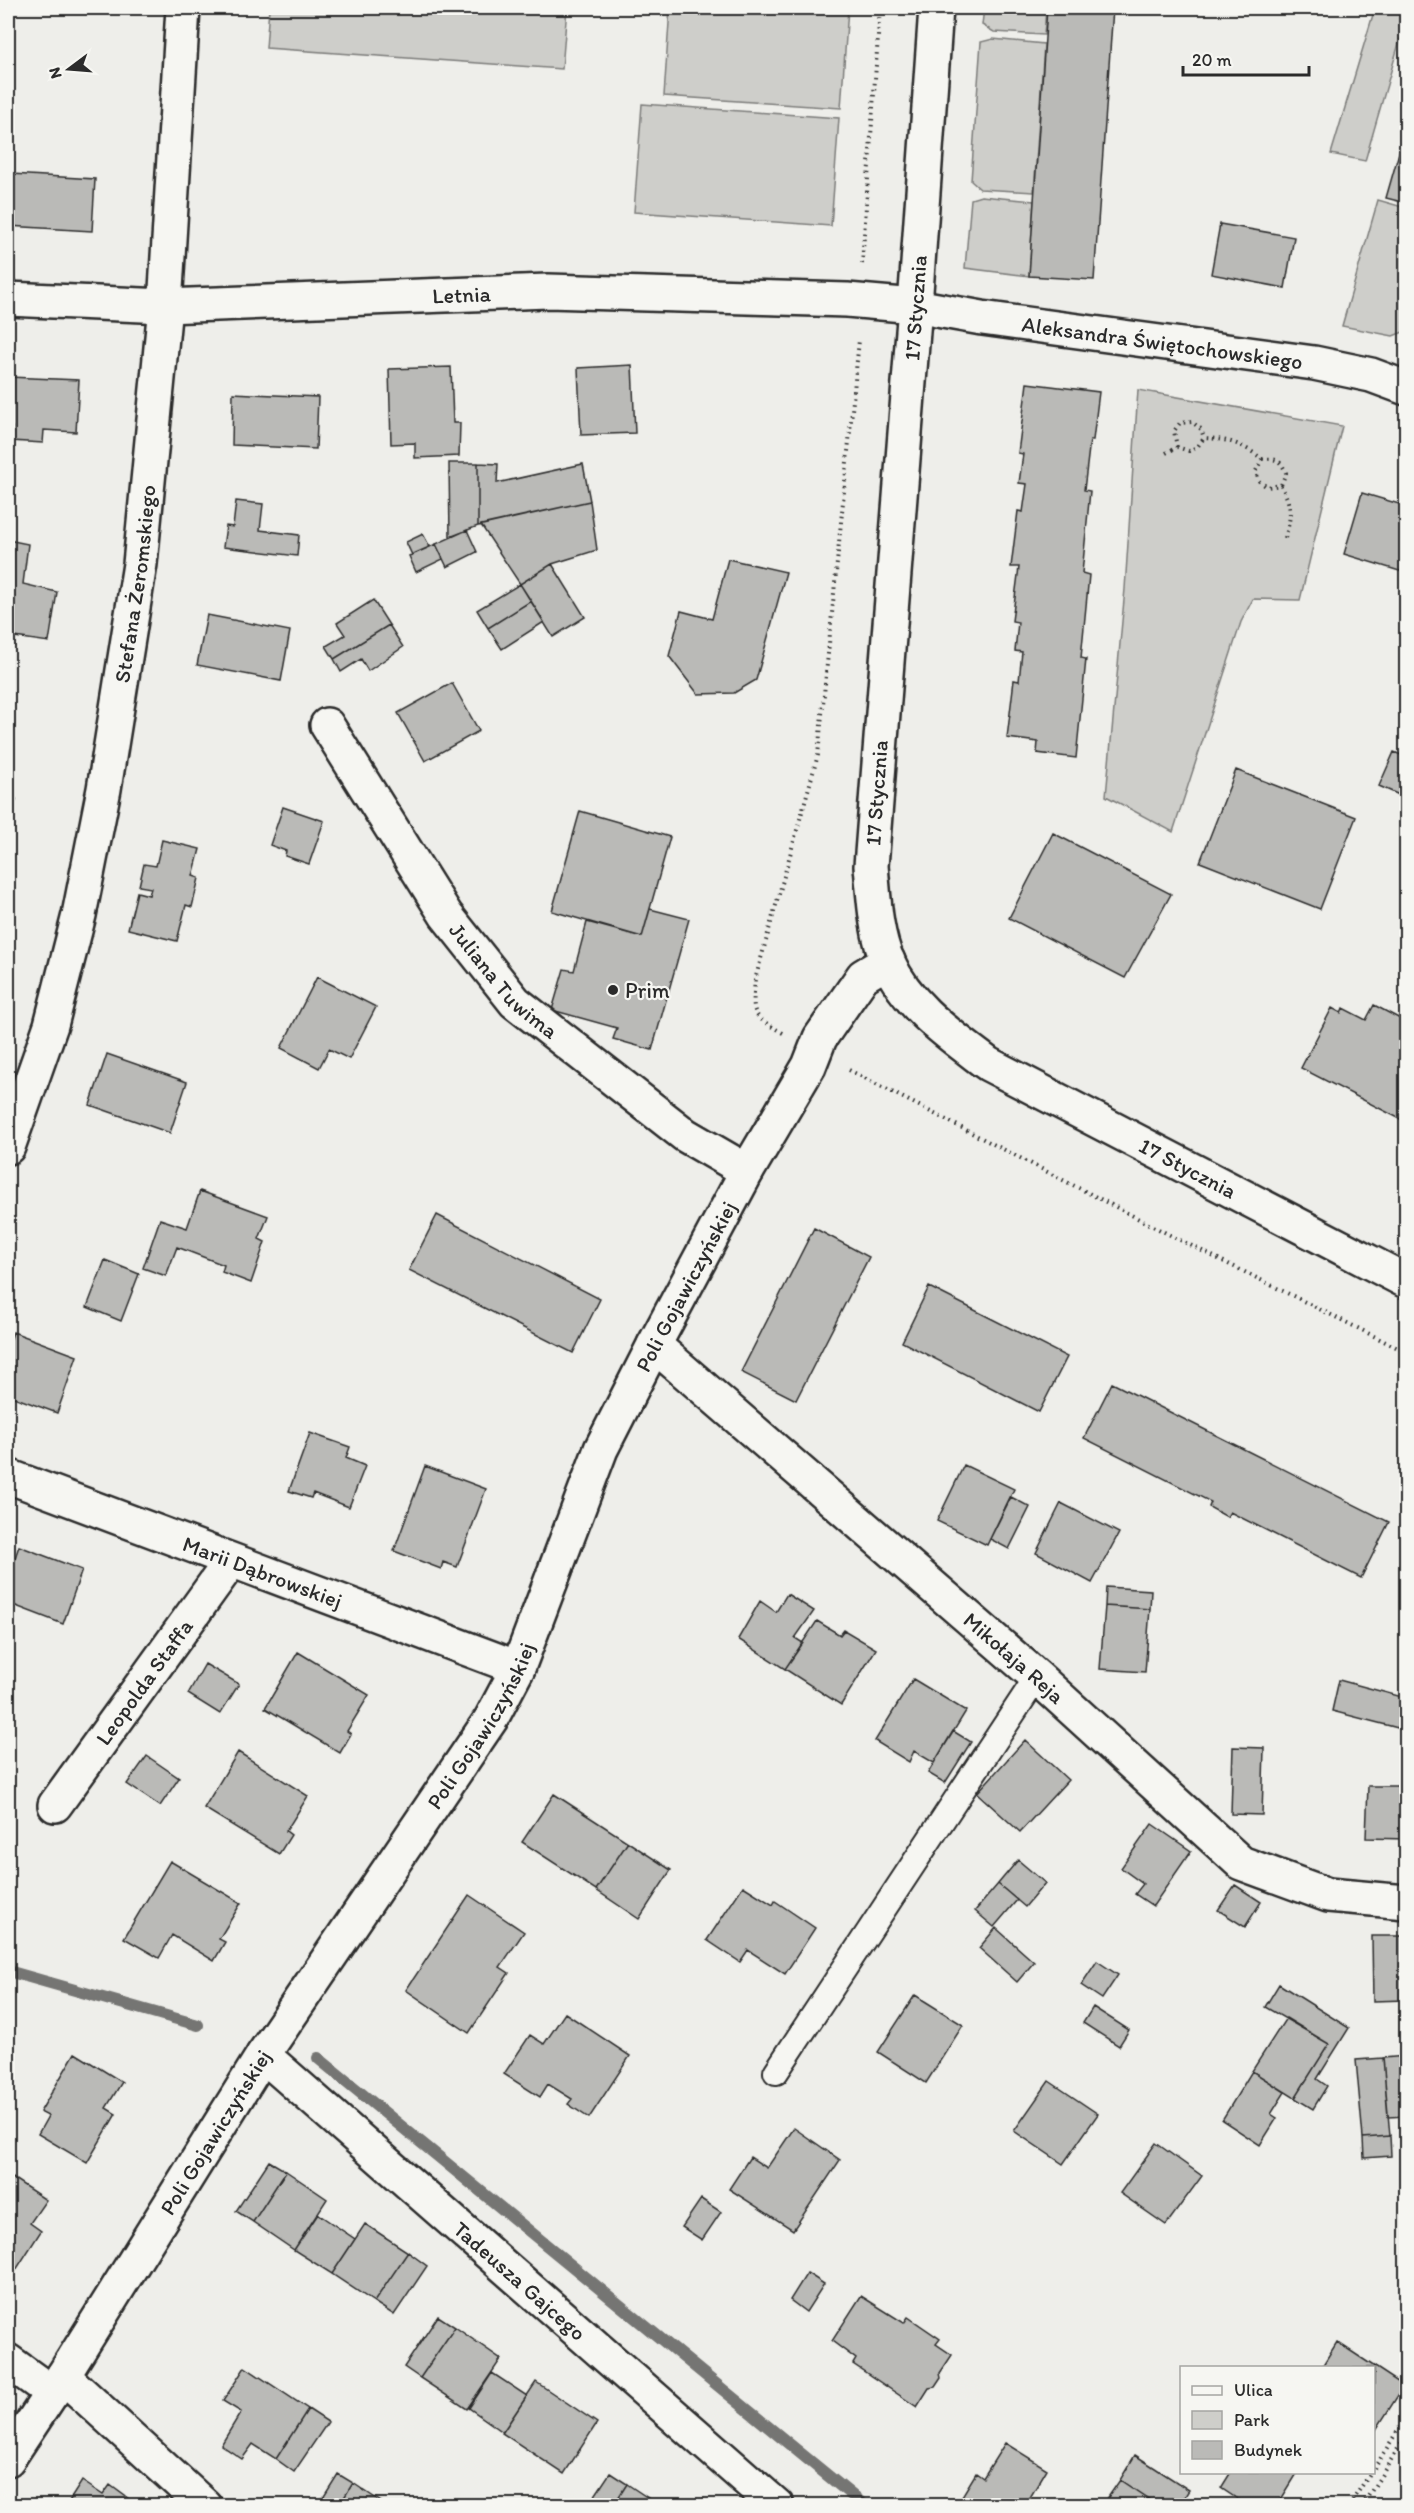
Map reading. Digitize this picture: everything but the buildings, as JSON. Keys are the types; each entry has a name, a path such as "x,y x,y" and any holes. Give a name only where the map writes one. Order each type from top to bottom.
{"street":[{"name":"Stefana Żeromskiego","path":"8,1147 51,1025 78,915 104,789 141,564 165,306 183,8"},
{"name":"17 Stycznia","path":"936,8 871,866 876,916 888,961 908,994 934,1023 988,1064 1407,1281"},
{"name":"Letnia","path":"8,299 165,306 549,291 847,300 915,306"},
{"name":"Aleksandra Świętochowskiego","path":"915,306 982,318 1314,363 1371,375 1407,388"},
{"name":"Juliana Tuwima","path":"327,725 446,915 515,1002 685,1135 747,1172"},
{"name":"Poli Gojawiczyńskiej","path":"8,2459 263,2055 492,1719 518,1668 601,1449 654,1345 747,1172 809,1066 820,1038 863,976 888,961"},
{"name":"Mikołaja Reja","path":"654,1345 1037,1677 1241,1863 1328,1895 1407,1902"},
{"name":"Marii Dąbrowskiej","path":"8,1476 518,1668"},
{"name":"Leopolda Staffa","path":"55,1805 231,1561"},
{"name":"Tadeusza Gajcego","path":"263,2055 777,2505"},
{"path":"8,2361 57,2384 206,2505"}],"lane":[{"path":"776,2072 1037,1677"}],"path":[{"path":"862,265 880,8"},
{"path":"785,1034 760,1020 753,1008 755,980 818,756 861,330"},
{"path":"1177,447 1174,431 1180,423 1192,422 1201,429 1204,438"},
{"path":"1166,453 1177,447 1189,451 1198,446 1204,438"},
{"path":"1204,438 1240,443 1262,459 1274,458 1282,464 1286,473 1281,485"},
{"path":"1262,459 1256,471 1259,482 1266,487 1281,485"},
{"path":"1281,485 1290,501 1291,517 1286,538"},
{"path":"844,1067 1176,1238 1407,1352"},
{"path":"1375,2466 1407,2417"},
{"path":"1362,2505 1407,2436"},
{"path":"1349,2505 1370,2474"}],"green space":[{"path":"269,8 567,8 562,69 266,48"},
{"path":"670,8 848,8 841,108 664,96"},
{"path":"984,8 1046,8 1044,35 994,32 982,25"},
{"path":"1375,8 1406,8 1406,19 1365,161 1331,154"},
{"path":"993,39 1044,44 1034,192 980,189 971,181 981,42"},
{"path":"642,104 839,118 831,226 634,212"},
{"path":"981,196 1034,201 1029,276 965,268 971,199"},
{"path":"1378,200 1406,208 1406,331 1393,336 1342,326"},
{"path":"1138,390 1342,426 1300,600 1253,599 1241,622 1173,832 1106,796 1125,589"}],"waterway":[{"path":"8,1971 198,2025"},
{"path":"318,2058 865,2506"}],"place":[{"name":"Prim","path":"613,990"}]}
